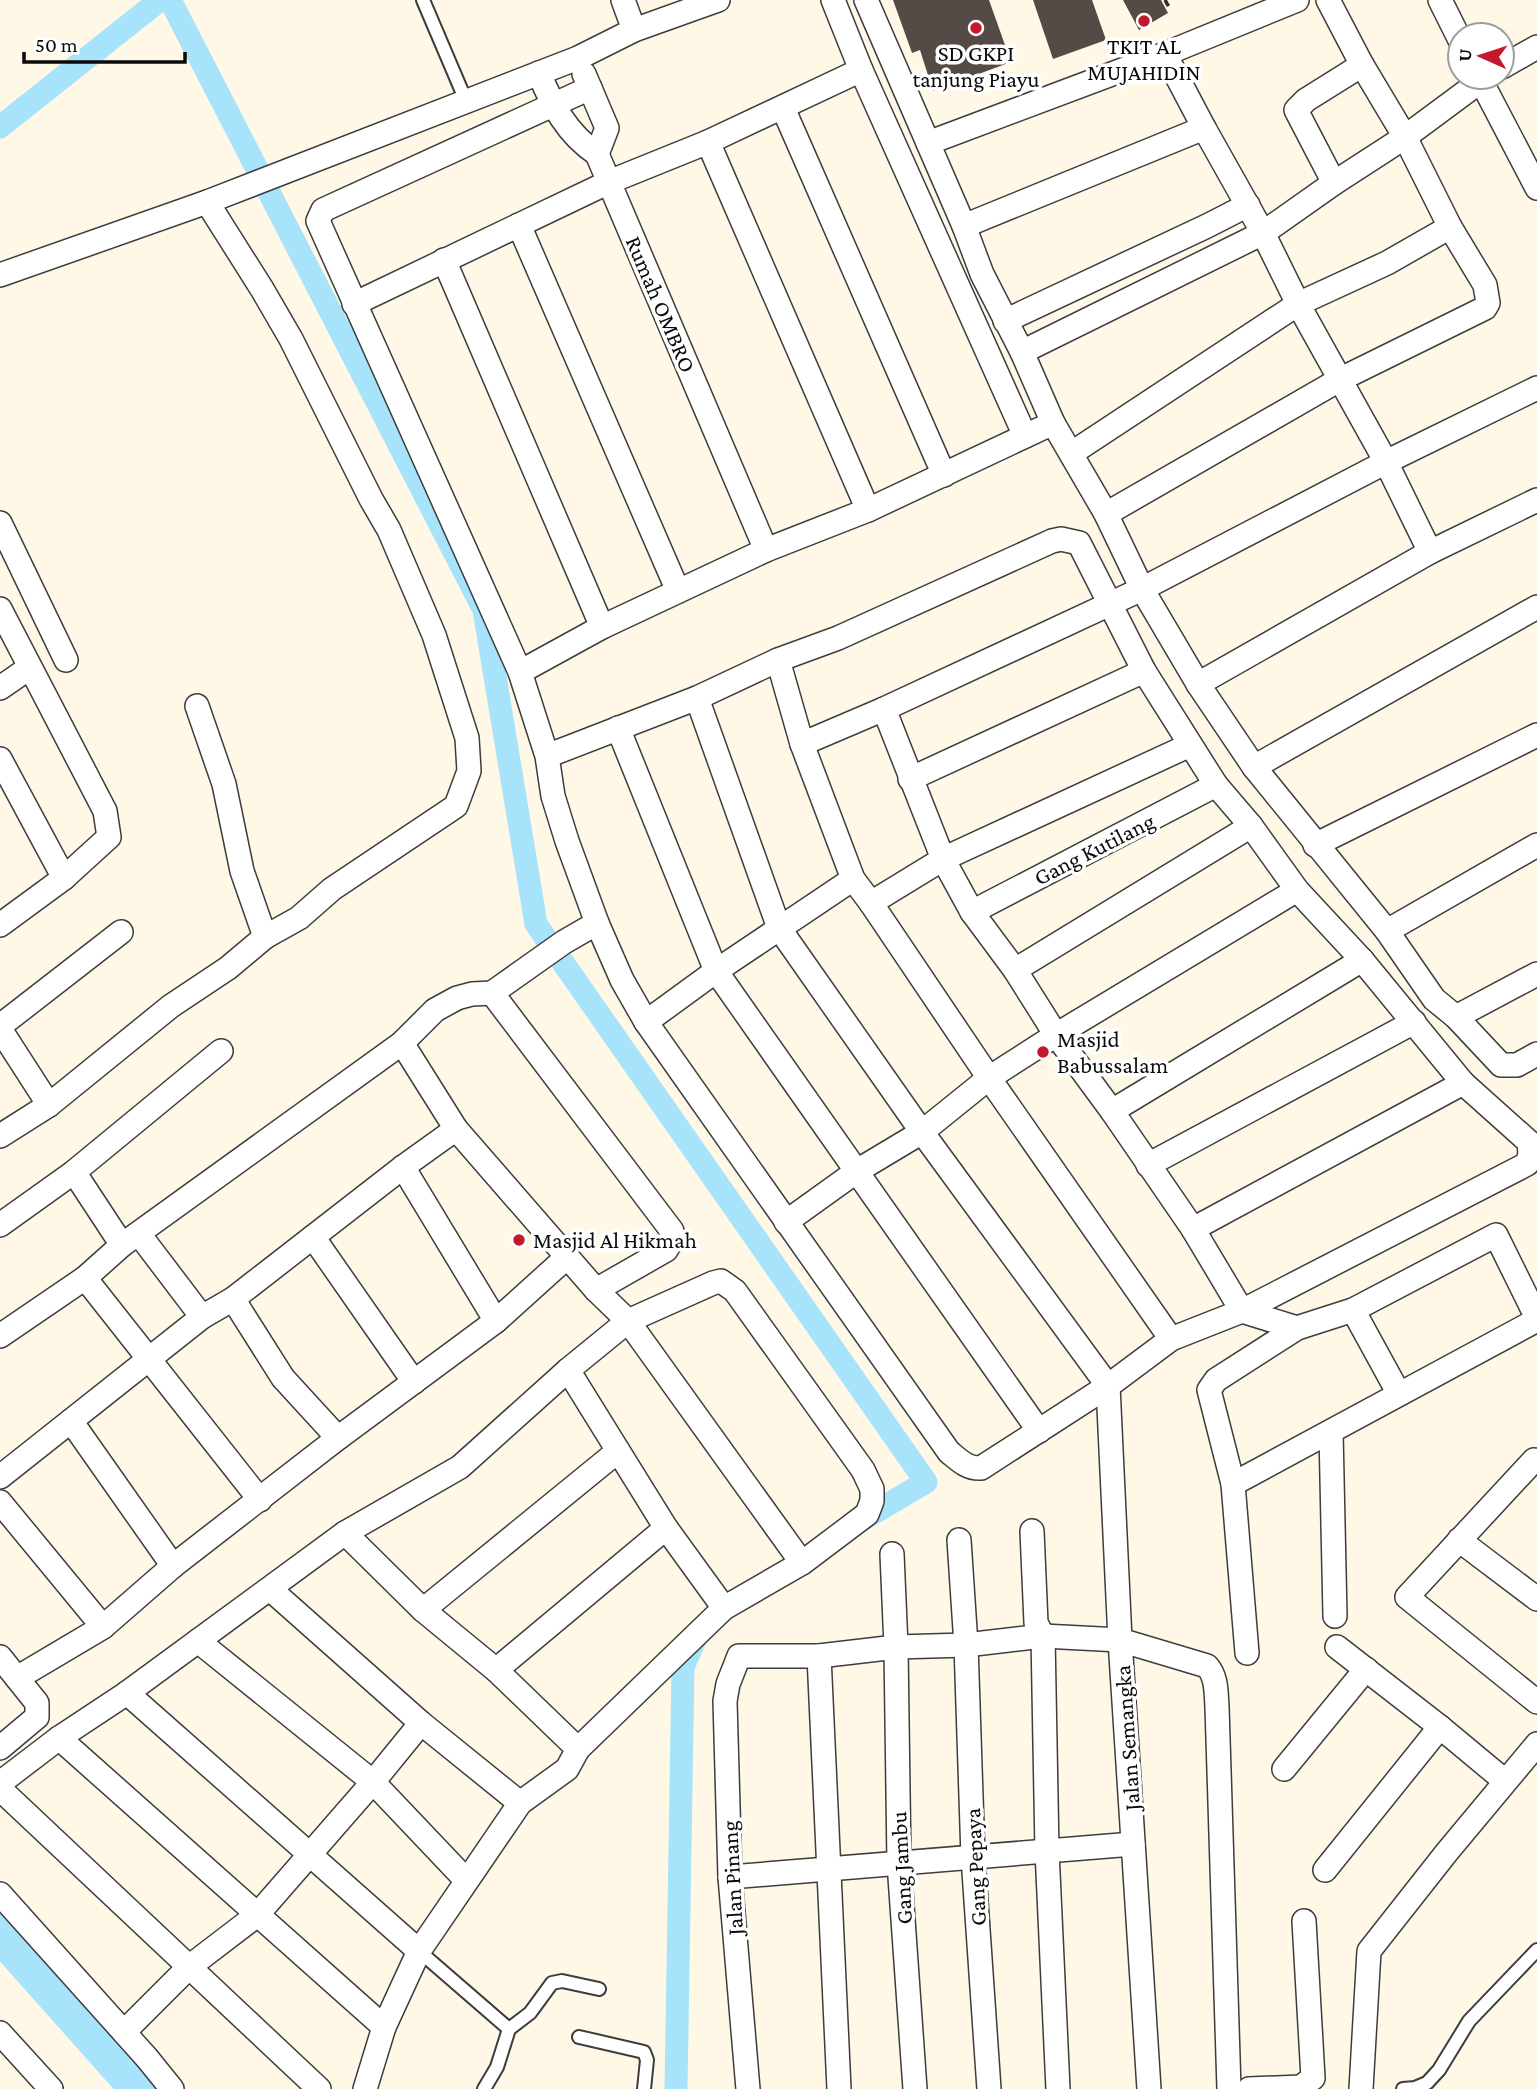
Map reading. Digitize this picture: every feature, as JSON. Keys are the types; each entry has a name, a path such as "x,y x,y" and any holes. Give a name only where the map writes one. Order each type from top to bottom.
{"street":[{"path":"623,0 634,30"},
{"path":"0,275 207,202 578,58 634,30 719,0"},
{"path":"833,0 861,70 1025,436"},
{"path":"866,0 964,226 982,274 1022,352 1053,423 1106,514 1142,589 1198,684 1254,767 1387,931 1434,999 1456,1017 1501,1065 1517,1065 1537,1055"},
{"path":"928,143 1166,54 1297,0"},
{"path":"1106,514 1339,380 1485,308 1488,298 1485,285 1450,227 1405,137 1362,65 1328,0"},
{"path":"1440,0 1450,21"},
{"path":"1516,59 1537,47"},
{"path":"1166,54 1263,233 1298,304 1386,462 1430,552"},
{"path":"539,73 552,104 581,143 597,154 607,128 578,58"},
{"path":"1334,183 1296,110 1306,100 1362,65"},
{"path":"354,304 609,182 708,142 861,70"},
{"path":"547,756 697,698 778,660 838,638 1052,541 1061,539 1079,543 1144,671 1216,785 1251,826 1297,890 1362,960 1463,1083 1529,1142 1527,1164 1242,1311 1171,1339 1108,1386 981,1468 964,1464 948,1452 646,1022 622,980 597,923 567,841 553,796 547,756 520,672 318,221 323,210 590,88"},
{"path":"1022,352 1263,233 1405,137 1465,91"},
{"path":"1488,91 1537,188"},
{"path":"783,108 944,475"},
{"path":"964,226 1204,128"},
{"path":"708,142 868,510"},
{"name":"Rumah OMBRO","path":"597,154 766,550"},
{"path":"0,1136 49,1105 171,1006 228,968 265,937 299,918 332,888 456,806 469,771 467,738 434,635 389,530 290,339 207,202"},
{"path":"1005,321 1248,205"},
{"path":"519,225 678,591"},
{"path":"1072,453 1298,304 1387,263 1450,227"},
{"path":"444,260 601,627"},
{"path":"803,744 1142,589 1386,462 1537,388"},
{"path":"520,672 601,627 678,591 766,550 868,510 1053,423"},
{"path":"1198,684 1430,552 1537,500"},
{"path":"0,523 66,660"},
{"path":"1254,767 1537,607"},
{"path":"0,609 106,811 109,837 64,878 0,925"},
{"path":"778,660 803,744 853,880 1171,1339"},
{"path":"0,688 29,668"},
{"path":"910,779 1144,671"},
{"path":"697,698 779,928 922,1132 1108,1386"},
{"path":"197,706 224,784 242,871 265,937"},
{"path":"884,709 943,859 972,912 1015,970 1056,1035 1112,1111 1193,1230 1242,1311 1297,1328"},
{"path":"618,728 716,971 1039,1431"},
{"path":"1315,845 1537,735"},
{"path":"871,904 943,859 1190,745"},
{"path":"0,759 64,878"},
{"name":"Gang Kutilang","path":"972,912 1216,785"},
{"path":"1015,970 1251,826"},
{"path":"1387,931 1537,845"},
{"path":"646,1022 716,971 853,880"},
{"path":"786,1222 857,1171 922,1132 989,1078 1297,890"},
{"path":"0,1336 85,1278 130,1240 401,1043 435,1010 457,998 492,993 564,942 597,923"},
{"path":"49,1105 0,1028 121,932"},
{"path":"1112,1111 1362,960"},
{"path":"1456,1017 1537,974"},
{"path":"492,993 672,1231 666,1250 596,1290"},
{"path":"1148,1165 1414,1022"},
{"path":"401,1043 456,1129 596,1290 628,1321 802,1563"},
{"path":"0,1225 74,1172 221,1051"},
{"path":"1193,1230 1463,1083"},
{"path":"0,1477 202,1317 233,1298 456,1129"},
{"path":"403,1167 496,1321"},
{"path":"74,1172 130,1240 202,1317"},
{"path":"1233,1484 1537,1319 1496,1235 1353,1310 1297,1328 1216,1380 1209,1390 1233,1484 1247,1653"},
{"path":"313,1237 414,1382"},
{"path":"17,1678 103,1627 173,1566 338,1438 496,1321 567,1257"},
{"path":"85,1278 260,1500"},
{"path":"0,1783 345,1533 460,1467 568,1370 628,1321 713,1283 721,1281 735,1291 863,1470 872,1489 872,1501 867,1514 802,1563 724,1608 578,1749 567,1769 520,1803 419,1951 384,2027 365,2089"},
{"path":"233,1298 283,1378 338,1438"},
{"path":"1353,1310 1399,1394"},
{"path":"568,1370 666,1528 724,1608"},
{"name":"Jalan Semangka","path":"1108,1386 1120,1640 1149,2089"},
{"path":"71,1421 173,1566"},
{"path":"1331,1432 1335,1616"},
{"path":"423,1610 618,1451"},
{"path":"1534,1460 1407,1597 1537,1702"},
{"path":"0,1502 103,1627"},
{"path":"496,1670 666,1528"},
{"path":"1032,1531 1037,1623 1043,1636 1047,1851 1058,2089"},
{"path":"345,1533 423,1610 496,1670 578,1749"},
{"name":"Gang Pepaya","path":"959,1540 974,1857 989,2089"},
{"path":"1459,1540 1536,1595"},
{"name":"Gang Jambu","path":"892,1554 896,1647 898,1863 915,2089"},
{"path":"270,1589 421,1723 520,1803"},
{"path":"838,2089 819,1656 896,1647 966,1645 1043,1636 1120,1640 1207,1666 1215,1679 1229,2089"},
{"path":"198,1642 373,1782 466,1880"},
{"path":"1337,1647 1440,1727 1505,1782"},
{"name":"Jalan Pinang","path":"748,2089 730,1877 725,1701 727,1684 739,1657 819,1656"},
{"path":"0,1657 37,1703 37,1717 0,1748"},
{"path":"1284,1769 1366,1669"},
{"path":"127,1693 419,1951"},
{"path":"124,2032 190,1967 257,1915 421,1723"},
{"path":"1325,1870 1440,1727"},
{"path":"59,1738 384,2027"},
{"path":"1361,2089 1369,1951 1537,1744"},
{"path":"0,1790 319,2089"},
{"path":"730,1877 1133,1844"},
{"path":"0,1894 172,2089"},
{"path":"1249,2089 1301,2087 1313,2078 1304,1921"},
{"path":"0,2033 51,2089"}],"lane":[{"path":"423,0 466,101"},
{"path":"1403,2089 1415,2088 1433,2077 1469,2021 1537,1950"},
{"path":"419,1951 509,2029"},
{"path":"484,2089 497,2067 509,2029 530,2013 551,1983 562,1981 599,1989"},
{"path":"579,2037 644,2052 647,2060 644,2089"}],"path":[{"path":"1165,0 1170,9"}],"building":[{"path":"893,0 989,0 1011,62 933,91 920,50 912,53"},
{"path":"1033,0 1092,0 1106,40 1053,59"},
{"name":"TKIT AL MUJAHIDIN","path":"1123,0 1161,0 1168,13 1139,30"}],"waterway":[{"path":"0,127 160,0"},
{"path":"170,0 484,610 536,924 926,1482 855,1524"},
{"path":"676,2089 683,1667 698,1633"},
{"path":"0,1933 139,2089"}],"place":[{"name":"TKIT AL MUJAHIDIN","path":"1144,21"},
{"name":"SD GKPI tanjung Piayu","path":"976,28"},
{"name":"Masjid Babussalam","path":"1043,1052"},
{"name":"Masjid Al Hikmah","path":"519,1240"}]}
